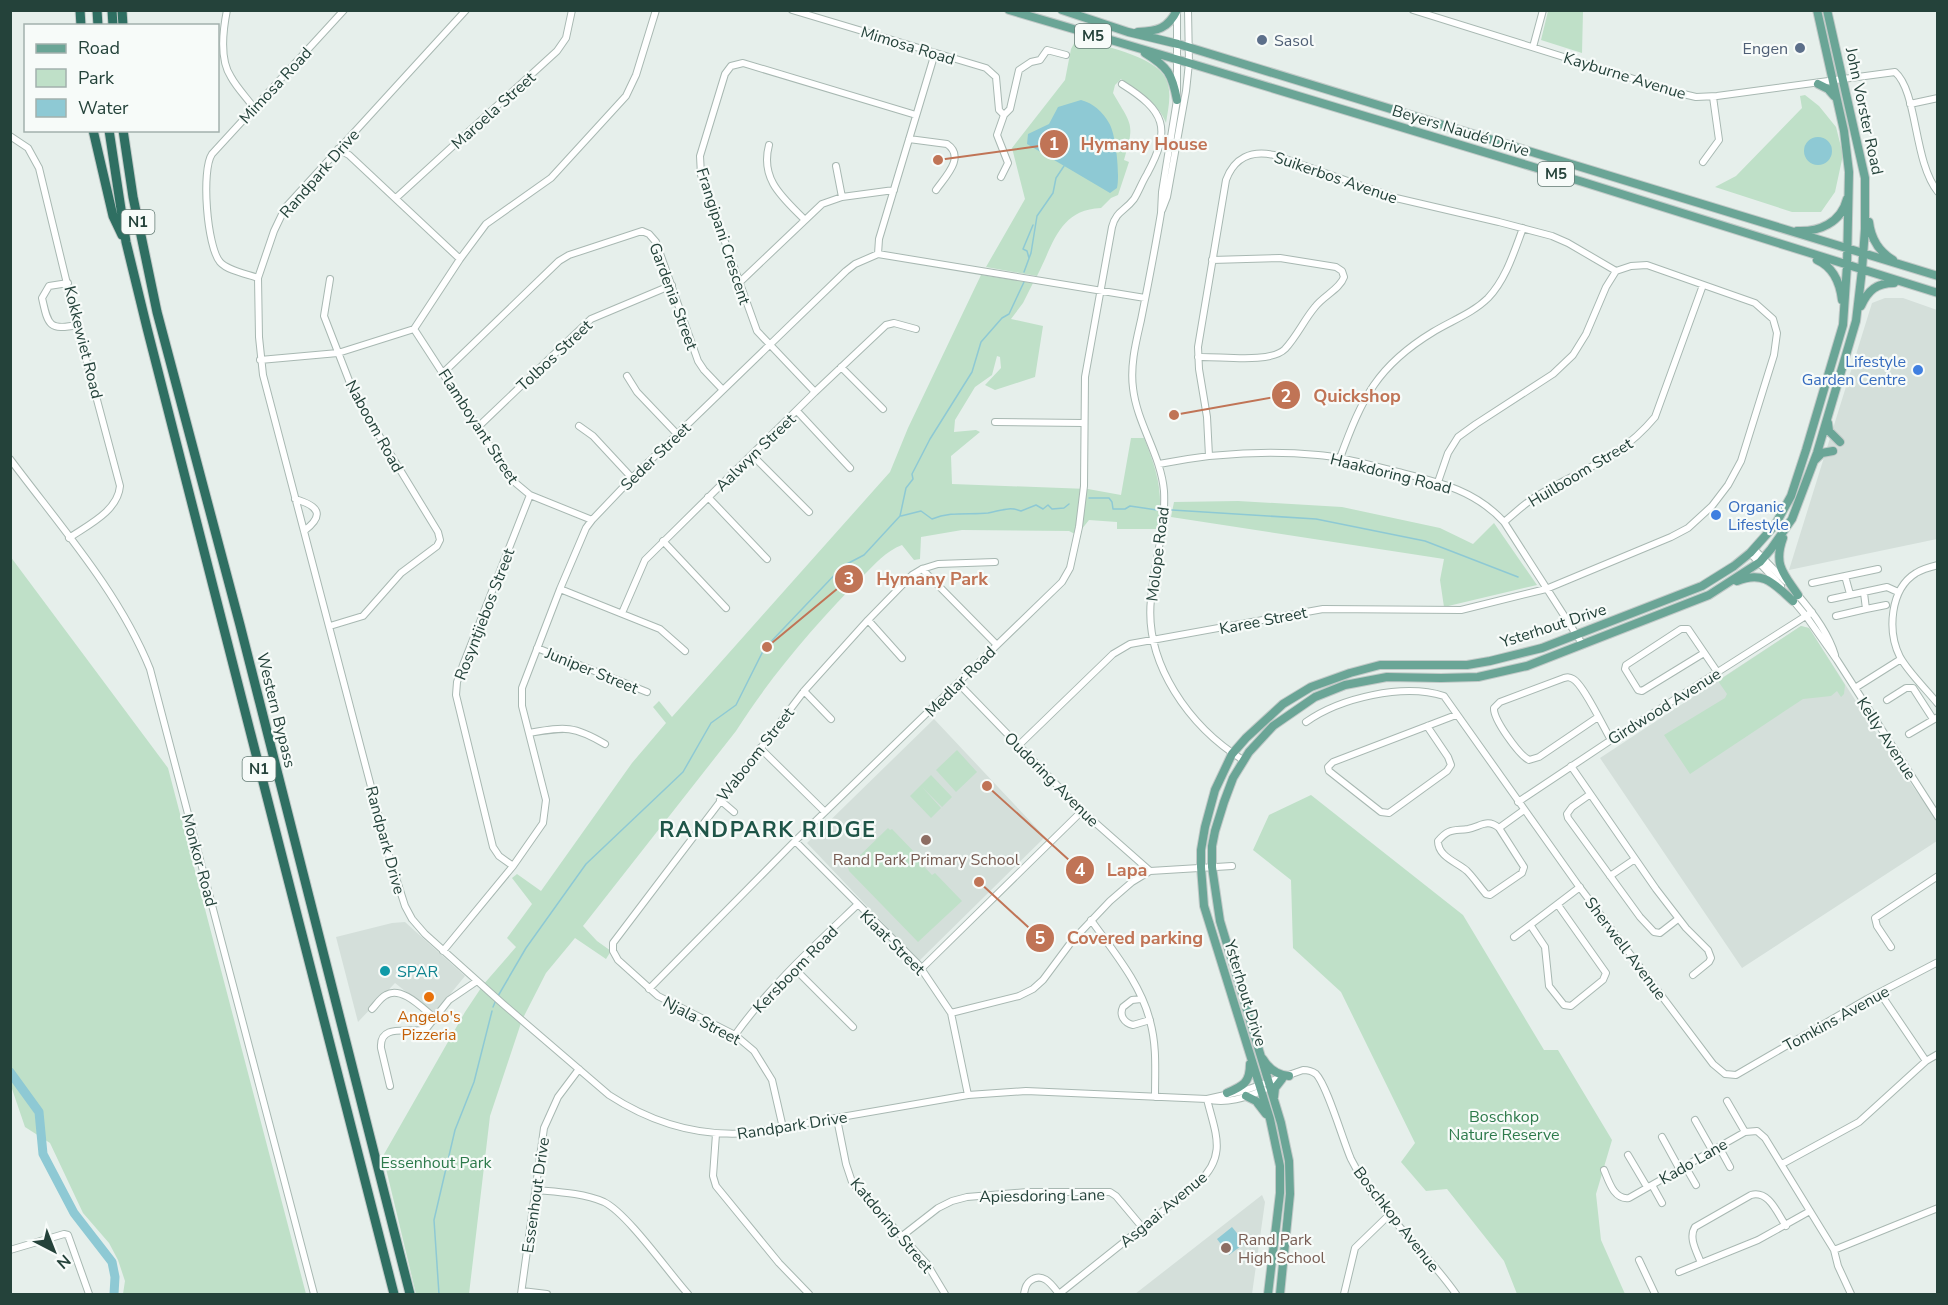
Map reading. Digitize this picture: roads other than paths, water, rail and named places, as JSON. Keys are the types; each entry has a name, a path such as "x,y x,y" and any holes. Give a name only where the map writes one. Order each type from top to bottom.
{"highway":[{"path":"93,132 113,216 126,242"},
{"name":"Western Bypass","path":"109,132 126,242 322,1019 394,1294"},
{"name":"Western Bypass","path":"123,132 133,197 157,312 240,625 410,1294"}],"main road":[{"name":"Beyers Naudé Drive","path":"1008,10 1571,179 1938,293"},
{"name":"Beyers Naudé Drive","path":"1062,10 1128,32 1189,47 1938,276"},
{"path":"1128,32 1160,29 1170,22 1177,10"},
{"name":"John Vorster Road","path":"1817,10 1844,130 1850,185 1848,266"},
{"name":"John Vorster Road","path":"1827,10 1865,178 1862,270"},
{"path":"1138,48 1167,70 1172,78 1177,100"},
{"path":"1818,84 1828,89 1837,102"},
{"path":"1787,231 1815,230 1829,225 1846,204 1850,185"},
{"path":"1866,198 1870,232 1874,241 1887,256 1910,268"},
{"path":"1790,248 1821,261 1832,272 1841,293 1843,324"},
{"name":"Ysterhout Drive","path":"1280,1294 1287,1233 1290,1176 1285,1140 1274,1102 1250,1059 1207,918 1201,867 1205,827 1211,803 1232,754 1283,704 1328,680 1380,665 1443,666 1490,661 1542,648 1702,586 1734,566 1752,551 1775,525 1791,496 1843,324 1848,266"},
{"name":"Ysterhout Drive","path":"1268,1294 1280,1166 1259,1054 1220,921 1212,867 1212,846 1218,821 1243,760 1273,726 1315,697 1345,685 1387,677 1441,678 1493,675 1527,666 1703,598 1723,587 1762,559 1792,519 1814,461 1856,321 1862,270"},
{"path":"1856,321 1870,291 1884,283 1907,283"},
{"path":"1829,413 1829,431 1840,442"},
{"path":"1814,461 1822,453 1833,451"},
{"path":"1792,519 1782,541 1778,558 1781,570 1796,598"},
{"path":"1723,587 1747,577 1763,578 1796,598"},
{"path":"1259,1054 1274,1072 1286,1077 1275,1088 1274,1102"},
{"path":"1227,1093 1245,1085 1248,1081 1250,1059"},
{"path":"1246,1096 1256,1101 1270,1119"}],"street":[{"path":"227,10 223,32 227,68 231,78 254,108"},
{"name":"Mimosa Road","path":"258,278 229,268 219,261 212,239 207,195 209,158 344,10"},
{"name":"Randpark Drive","path":"466,10 281,214 258,278 260,360 397,883 412,919 443,951 609,1095 640,1113 678,1127 716,1134 749,1133 968,1095 1026,1091 1196,1099 1265,1086"},
{"name":"Maroela Street","path":"396,198 557,51 566,38 572,10"},
{"path":"260,360 338,353 414,329 460,259 491,219 551,178 626,96 636,75 656,10"},
{"name":"Mimosa Road","path":"792,10 979,66 992,72 998,82 1000,113 1004,115"},
{"name":"Molope Road","path":"1177,10 1177,100 1162,192 1161,213 1135,351 1132,380 1138,414 1159,464 1164,492 1164,512 1150,602 1152,640 1158,659 1175,693 1204,730 1232,754 1243,760"},
{"name":"Molope Road","path":"1161,213 1167,197 1185,103 1189,63 1188,10"},
{"name":"Kayburne Avenue","path":"1413,10 1432,13 1696,97 1713,97 1818,84 1895,72 1910,104"},
{"path":"1533,47 1543,10"},
{"path":"1000,177 1008,163 997,135 1004,115 1010,109 1019,70 1031,62 1040,60 1048,49 1066,55"},
{"path":"935,53 879,239 878,254 1145,298"},
{"name":"Frangipani Crescent","path":"815,392 770,346 754,325 699,169 700,156 728,69 735,64 743,63 916,115"},
{"name":"Medlar Road","path":"649,989 795,841 1062,582 1068,573 1079,527 1083,495 1086,367 1114,220 1138,192 1157,154 1162,133 1156,112 1142,97 1122,84"},
{"path":"1703,162 1719,140 1713,97"},
{"path":"1938,98 1910,104 1922,162 1938,192"},
{"name":"Kokkewiet Road","path":"10,136 27,148 39,168 77,325 120,486 114,505 69,538"},
{"path":"909,138 947,144 955,153 955,161 936,190"},
{"path":"769,145 766,161 773,184 804,219"},
{"path":"338,149 349,155 460,259"},
{"name":"Suikerbos Avenue","path":"1209,456 1206,408 1198,357 1199,337 1226,180 1229,171 1242,158 1257,153 1274,155 1412,202 1523,228 1559,239 1616,271"},
{"path":"836,166 842,197"},
{"path":"740,282 822,204 842,197 894,190"},
{"path":"1340,458 1360,406 1377,380 1413,345 1470,311 1487,298 1504,274 1523,228"},
{"name":"Gardenia Street","path":"444,372 548,270 570,255 639,231 646,232 656,242 700,365 723,390"},
{"name":"Seder Street","path":"443,951 513,866 539,831 545,815 544,790 522,706 522,693 537,648 581,537 592,520 632,478 846,271 855,264 878,254"},
{"path":"1198,357 1257,358 1278,355 1315,307 1341,284 1344,277 1342,271 1336,267 1290,259 1212,260"},
{"name":"Karee Street","path":"1019,745 1119,650 1137,642 1323,609 1461,610 1546,589 1688,528 1712,506 1728,485 1741,461 1774,355 1777,326 1755,303 1647,265 1631,266 1616,271"},
{"path":"1438,482 1448,453 1458,437 1476,423 1554,374 1573,355 1586,334 1606,287 1616,271"},
{"name":"Naboom Road","path":"330,279 324,316 355,396 438,532 440,540 437,546 401,573 363,616 330,626"},
{"path":"68,283 49,286 42,298 50,324 59,328 77,325"},
{"name":"Tolbos Street","path":"478,427 591,319 672,285"},
{"name":"Huilboom Street","path":"1504,522 1535,497 1610,458 1643,432 1655,417 1703,285"},
{"name":"Aalwyn Street","path":"622,613 642,565 815,392 886,325 894,323 916,329"},
{"name":"Flamboyant Street","path":"414,329 512,480 530,495 592,520"},
{"path":"841,367 883,409"},
{"path":"627,376 637,392 678,435"},
{"path":"797,411 850,468"},
{"path":"995,422 1083,423"},
{"path":"579,426 593,436 632,478"},
{"name":"Haakdoring Road","path":"1159,464 1209,456 1302,454 1340,458 1438,482 1476,497 1504,522 1583,645"},
{"path":"752,455 808,512"},
{"name":"Monkor Road","path":"10,459 124,616 140,645 152,677 314,1294"},
{"name":"Rosyntjiebos Street","path":"513,866 493,847 455,692 459,675 530,495"},
{"path":"708,497 767,559"},
{"path":"296,499 316,509 315,523 304,531"},
{"path":"663,542 726,608"},
{"name":"Kelly Avenue","path":"1752,551 1762,559 1796,598 1832,645 1837,660 1938,817"},
{"path":"995,562 938,564 922,569 997,645"},
{"path":"1938,565 1914,574 1898,592 1893,621 1894,641 1901,659 1938,704"},
{"name":"Waboom Street","path":"615,956 612,947 615,939 804,691 868,620 912,575 922,569"},
{"path":"1812,584 1878,569"},
{"path":"1845,576 1850,594"},
{"path":"1831,599 1887,587 1898,592"},
{"path":"560,589 665,632 685,651"},
{"path":"1864,593 1866,609"},
{"path":"1836,616 1886,605"},
{"name":"Girdwood Avenue","path":"1518,802 1809,614"},
{"path":"868,620 902,658"},
{"path":"1704,652 1642,691 1638,690 1624,669 1626,665 1682,629 1688,629 1704,652 1718,673"},
{"name":"Juniper Street","path":"537,648 647,692"},
{"path":"1855,688 1901,659"},
{"path":"1598,717 1539,758 1529,760 1522,756 1496,719 1493,711 1500,702 1568,677 1578,683 1598,717 1611,740"},
{"name":"Oudoring Avenue","path":"958,683 1082,811 1150,871"},
{"path":"1887,700 1906,688 1913,688 1935,718 1909,734"},
{"path":"804,691 831,719"},
{"name":"Sherwell Avenue","path":"1305,722 1320,712 1379,693 1416,692 1444,696 1580,887 1713,1064 1725,1074 1736,1075"},
{"path":"1427,726 1451,765 1447,771 1389,813 1381,812 1329,771 1328,767 1333,762 1427,726 1456,715"},
{"path":"529,733 574,729 605,744"},
{"path":"760,747 825,812"},
{"path":"1571,766 1589,795 1678,919 1710,954 1711,958 1705,967 1693,975"},
{"path":"1589,795 1569,809 1567,816 1654,932 1660,933 1678,919"},
{"path":"720,800 734,812"},
{"path":"1499,828 1524,810"},
{"path":"922,968 1082,811"},
{"path":"1482,823 1499,828 1524,867 1522,873 1490,896 1465,869 1444,855 1438,845 1440,839 1453,829 1470,829 1482,823"},
{"name":"Kiaat Street","path":"795,841 922,968 951,1012 968,1095"},
{"path":"1611,876 1635,859"},
{"path":"951,1012 1019,996 1033,989 1043,980 1091,920 1121,891 1150,871 1232,866"},
{"path":"1891,947 1877,926 1875,918 1937,878"},
{"path":"1514,938 1580,887"},
{"name":"Kersboom Road","path":"735,1035 763,998 857,905"},
{"path":"1531,926 1545,947 1549,986 1564,1005 1571,1006 1603,980 1606,973 1558,905"},
{"path":"1091,920 1122,964 1150,1020 1155,1054 1155,1096"},
{"name":"Njala Street","path":"615,956 665,1001 735,1035 754,1051 768,1071 783,1128"},
{"name":"Tomkins Avenue","path":"1736,1075 1867,999 1938,962"},
{"path":"793,967 853,1027"},
{"path":"390,1086 381,1048 382,1038 387,1032 426,1029 449,1000 477,981"},
{"path":"372,1009 389,993 397,993 405,995 436,1019"},
{"path":"1880,993 1926,1061"},
{"path":"1141,999 1132,1000 1123,1006 1121,1014 1123,1019 1132,1025 1150,1020"},
{"path":"1850,1294 1834,1250 1782,1164 1859,1122 1926,1061 1938,1054"},
{"name":"Essenhout Drive","path":"521,1293 541,1142 547,1121 558,1097 579,1069"},
{"name":"Boschkop Avenue","path":"1286,1077 1307,1070 1320,1079 1357,1171 1389,1215 1456,1294"},
{"path":"1265,1086 1286,1077"},
{"name":"Randpark Drive","path":"1207,1098 1221,1101 1246,1096 1265,1086"},
{"name":"Asgaai Avenue","path":"1059,1294 1198,1183 1211,1168 1218,1148 1207,1098"},
{"path":"1196,1099 1211,1116"},
{"path":"1211,1116 1213,1106 1221,1101"},
{"path":"1727,1101 1745,1132"},
{"name":"Katdoring Street","path":"837,1119 852,1182 927,1264 945,1294"},
{"path":"1695,1119 1730,1167"},
{"name":"Kado Lane","path":"1604,1170 1616,1194 1629,1198 1745,1132 1757,1131 1761,1133 1782,1164"},
{"path":"716,1134 713,1176 716,1186 779,1263 809,1294"},
{"path":"1662,1137 1696,1185"},
{"path":"1628,1155 1662,1203"},
{"path":"536,1190 590,1197 611,1206 628,1222 688,1294"},
{"name":"Apiesdoring Lane","path":"902,1236 931,1213 952,1201 985,1195 1027,1192 1110,1192 1142,1227"},
{"path":"1701,1263 1692,1239 1692,1231 1695,1227 1751,1195 1757,1193 1767,1197 1786,1226"},
{"path":"1834,1250 1938,1208"},
{"path":"1679,1272 1758,1240 1810,1211"},
{"path":"1344,1294 1349,1264 1355,1248 1389,1215"},
{"path":"10,1250 66,1234 71,1239 89,1294"},
{"path":"1639,1260 1655,1294"},
{"path":"1024,1294 1027,1285 1035,1278 1041,1277 1050,1283 1059,1294"},
{"path":"521,1293 547,1294"}],"water":[{"path":"1081,100 1090,103 1101,112 1111,128 1117,155 1118,174 1117,188 1110,193 1027,144 1028,134 1049,124 1058,107"},
{"path":"1818,137 1828,141 1832,151 1828,161 1818,165 1808,161 1804,151 1808,141"},
{"path":"1232,1227 1245,1243 1229,1255 1217,1239"}],"waterway":[{"path":"1024,272 1031,253 1037,216 1053,193 1056,178 1064,166"},
{"path":"1029,258 1027,251 1023,249 1033,225"},
{"path":"498,996 526,948 586,864 683,772 711,723 736,705 764,649 843,566 864,555 900,516 906,488 913,479 912,474 930,439 972,372 981,342 1002,318 1009,314 1024,282"},
{"path":"1089,498 1109,498 1113,509 1125,509 1130,506 1157,510"},
{"path":"901,516 921,511 932,519 946,515 988,513 1008,509 1021,511 1036,505 1043,509 1048,505 1052,509 1064,508 1069,504"},
{"path":"1172,510 1316,519 1425,541 1518,577"},
{"path":"493,1007 496,1000"},
{"path":"439,1294 434,1220 455,1130 474,1082 492,1011"},
{"path":"10,1072 39,1112 43,1154 74,1213 112,1262 115,1277 114,1294"}],"place":[{"name":"Sasol","path":"1262,40"},
{"name":"Engen","path":"1800,48"},
{"name":"Hymany House","path":"938,160"},
{"name":"Lifestyle Garden Centre","path":"1918,370"},
{"name":"Quickshop","path":"1174,415"},
{"name":"Organic Lifestyle","path":"1716,515"},
{"name":"Hymany Park","path":"767,647"},
{"name":"Lapa","path":"987,786"},
{"name":"Rand Park Primary School","path":"926,840"},
{"name":"Covered parking","path":"979,882"},
{"name":"SPAR","path":"385,971"},
{"name":"Angelo's Pizzeria","path":"429,997"},
{"name":"Rand Park High School","path":"1226,1248"}],"district":[{"name":"RANDPARK RIDGE","path":"768,829"}],"park label":[{"name":"Boschkop Nature Reserve","path":"1504,1125"},
{"name":"Essenhout Park","path":"436,1162"}]}
